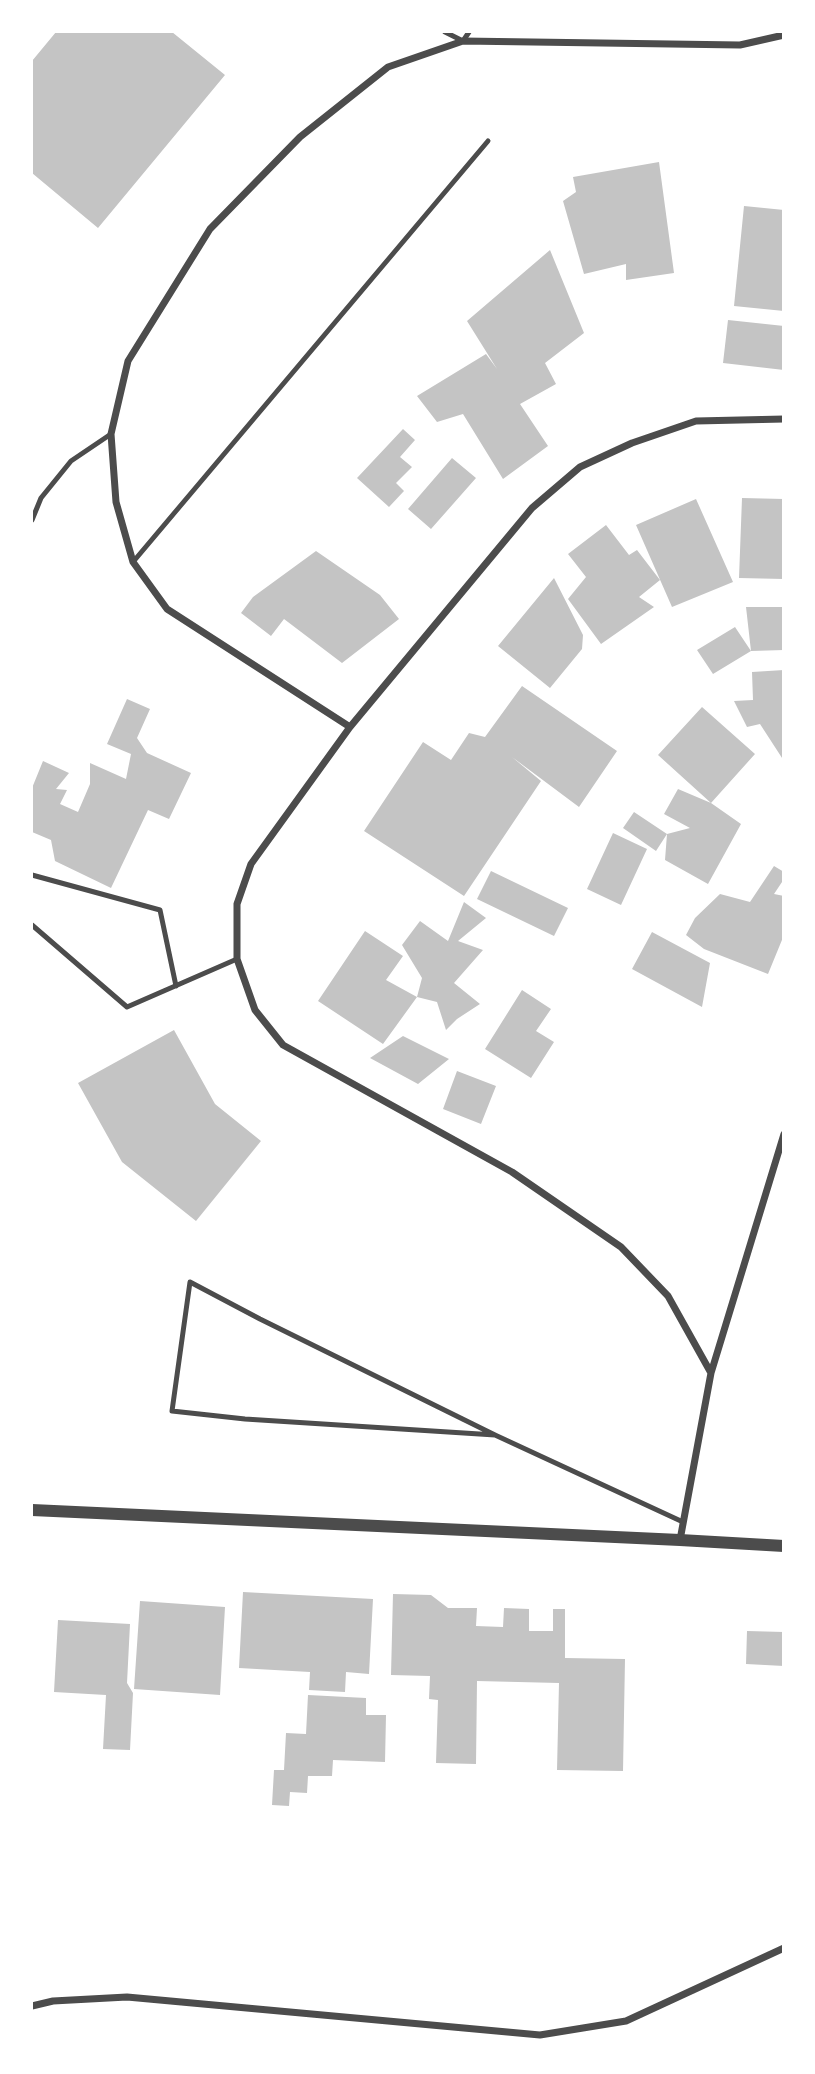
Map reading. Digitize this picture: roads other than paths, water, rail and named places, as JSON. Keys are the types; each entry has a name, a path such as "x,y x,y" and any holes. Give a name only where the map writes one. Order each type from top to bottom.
{"street":[{"path":"350,727 167,609 133,562 116,502 111,434 128,361 210,229 299,137 388,67 463,41 740,45 783,36"},
{"path":"711,1373 668,1296 621,1247 512,1172 283,1045 255,1010 237,959 237,904 251,864 350,727 532,508 580,467 632,443 696,421 783,419"},
{"path":"680,1540 711,1373 783,1134"},
{"path":"32,1510 783,1546"},
{"path":"32,2006 52,2001 127,1997 540,2035 626,2021 783,1948"}],"lane":[{"path":"445,32 463,41 469,32"},
{"path":"133,562 488,141"},
{"path":"32,520 41,498 71,461 111,434"},
{"path":"32,875 160,910 176,986"},
{"path":"32,925 127,1007 237,959"},
{"path":"495,1435 259,1420 172,1411 190,1282 495,1435 683,1522"}]}
